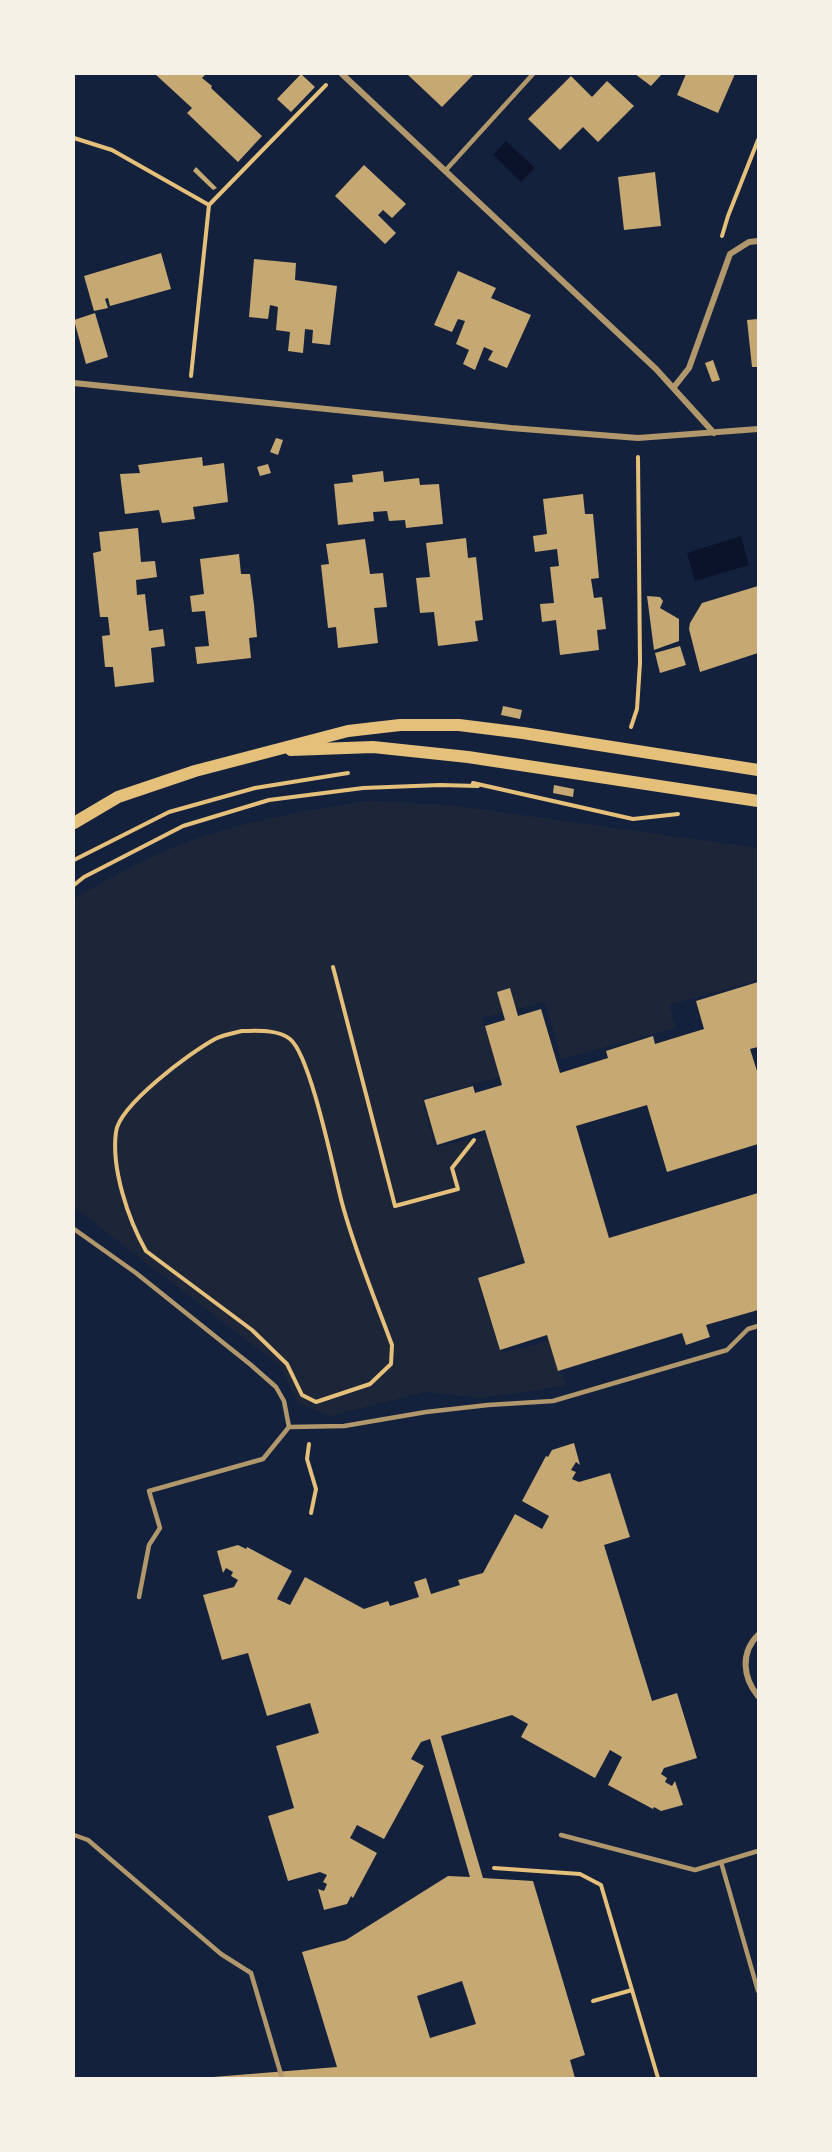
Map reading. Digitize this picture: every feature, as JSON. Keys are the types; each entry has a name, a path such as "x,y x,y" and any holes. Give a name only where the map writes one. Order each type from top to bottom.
{"main road":[{"path":"74,824 118,797 195,771 348,731 400,725 459,725 759,770"},
{"path":"266,751 373,747 468,757 759,801"}],"street":[{"path":"342,74 674,387 714,433"},
{"path":"674,387 689,368 730,254 748,242 759,241"},
{"path":"74,383 510,428 638,438 759,429"},
{"path":"759,1635 749,1648 745,1662 746,1675 759,1696"}],"lane":[{"path":"445,171 533,74"},
{"path":"74,1229 136,1273 276,1387 284,1401 289,1427"},
{"path":"139,1597 149,1545 160,1528 149,1491 263,1459 289,1427 344,1426 488,1404 553,1401 727,1350 748,1329 759,1326"},
{"path":"74,1834 88,1840 221,1954 251,1973 282,2079"},
{"path":"561,1835 695,1870 759,1851"},
{"path":"721,1862 759,1991"}],"path":[{"path":"189,395 209,205 329,82"},
{"path":"74,138 112,150 209,205"},
{"path":"730,254 720,243 728,216 759,140"},
{"path":"624,749 637,709 640,663 638,438"},
{"path":"74,860 168,812 255,788 355,772"},
{"path":"462,779 482,786 633,819 686,814"},
{"path":"74,885 183,826 269,800 363,788 482,786"},
{"path":"333,967 395,1206 458,1189 452,1168 474,1140"},
{"path":"242,1031 271,1031 291,1039 302,1057 331,1152 342,1204 392,1345 391,1364 370,1384 316,1402 302,1395 287,1364 252,1330 146,1251 138,1236 116,1172 116,1130 128,1108 177,1064 217,1039 242,1031"},
{"path":"311,1513 316,1490 307,1459 316,1402"},
{"path":"494,1869 580,1874 601,1885 658,2079"},
{"path":"593,2001 632,1990"}],"shaded area":[{"path":"506,141 535,168 521,182 493,155"},
{"path":"741,536 749,565 695,581 687,553"},
{"path":"367,801 450,805 758,848 758,980 669,1005 676,1028 561,1059 545,1002 482,1018 501,1077 422,1098 435,1147 487,1136 526,1258 477,1280 502,1353 549,1341 566,1386 480,1398 425,1392 330,1416 298,1403 280,1366 74,1207 74,899 136,865 201,837 262,820"}],"building":[{"path":"155,74 206,74 202,78 212,86 211,88 262,136 238,162 187,113 192,108"},
{"path":"301,74 315,87 291,112 277,99"},
{"path":"407,74 474,74 442,107"},
{"path":"635,74 662,74 651,86"},
{"path":"686,74 735,74 718,113 677,95"},
{"path":"571,76 592,97 607,81 634,106 598,142 583,127 560,150 528,119"},
{"path":"364,165 406,204 392,218 383,210 378,215 396,233 385,244 335,196"},
{"path":"196,167 217,188 213,190 193,171"},
{"path":"655,172 661,226 624,230 618,177"},
{"path":"161,253 171,289 110,306 108,298 105,299 108,308 94,311 84,276"},
{"path":"254,259 296,263 295,280 337,286 330,345 312,343 313,330 305,329 303,353 288,351 290,332 276,330 278,307 270,305 268,319 249,317"},
{"path":"458,271 496,288 491,298 531,315 507,368 488,360 493,351 484,347 475,370 463,364 469,350 456,344 465,321 458,319 452,332 434,325"},
{"path":"95,313 108,357 86,364 74,320"},
{"path":"758,319 758,367 752,367 747,320"},
{"path":"713,360 720,380 712,382 705,363"},
{"path":"276,438 283,440 278,455 270,452"},
{"path":"202,457 203,466 224,463 228,502 193,507 195,519 162,523 159,510 125,514 120,474 140,473 138,465"},
{"path":"268,464 271,473 260,476 257,467"},
{"path":"383,471 384,482 419,478 420,485 439,484 443,524 406,528 405,520 389,521 387,511 373,512 374,521 338,525 334,484 353,482 352,475"},
{"path":"583,494 585,514 593,514 599,578 591,579 594,598 602,597 606,629 597,630 599,650 560,655 556,620 542,622 540,604 554,603 550,567 559,566 557,549 535,552 533,536 547,534 543,499"},
{"path":"138,528 141,562 155,561 157,577 136,580 137,595 145,594 149,631 163,629 165,646 151,648 154,682 115,687 113,667 105,667 102,636 110,635 108,617 100,617 93,553 101,551 99,532"},
{"path":"466,538 468,558 476,557 483,620 475,621 478,641 438,646 434,612 420,613 416,578 430,577 426,543"},
{"path":"365,539 370,574 383,573 387,607 374,608 378,643 338,648 336,627 328,628 321,565 329,564 326,544"},
{"path":"239,554 241,574 250,574 254,605 257,637 249,638 251,658 197,664 195,647 209,646 205,611 192,612 190,596 204,594 200,559"},
{"path":"758,586 758,653 700,672 689,629 702,603"},
{"path":"647,596 660,597 663,601 660,608 679,619 679,641 654,650"},
{"path":"680,646 686,665 660,673 655,653"},
{"path":"503,706 522,710 520,719 501,715"},
{"path":"554,785 574,789 573,797 553,793"},
{"path":"758,982 758,1047 750,1049 758,1074 758,1144 667,1172 647,1105 576,1126 609,1238 758,1193 758,1310 706,1325 710,1337 686,1345 682,1333 558,1371 547,1335 500,1350 478,1278 525,1263 485,1130 437,1145 424,1100 473,1086 475,1093 502,1085 485,1026 505,1020 497,992 510,988 518,1016 541,1009 560,1073 608,1058 606,1051 653,1036 655,1044 704,1029 696,1001"},
{"path":"574,1443 580,1465 576,1462 571,1470 576,1472 572,1479 579,1482 610,1473 630,1537 604,1545 652,1701 677,1693 697,1758 664,1768 661,1774 667,1778 665,1782 672,1786 675,1781 683,1805 661,1811 608,1785 622,1757 610,1750 595,1778 521,1737 528,1724 512,1715 441,1736 483,1878 533,1881 585,2055 570,2060 575,2078 213,2078 337,2067 302,1952 346,1940 448,1876 470,1877 430,1739 421,1742 411,1759 424,1766 384,1839 357,1825 350,1838 377,1853 353,1898 351,1896 347,1904 324,1910 318,1889 324,1891 327,1884 323,1882 327,1875 320,1872 288,1881 268,1816 294,1808 276,1746 319,1733 310,1703 267,1716 248,1653 222,1660 203,1595 234,1587 238,1580 231,1576 233,1572 226,1568 223,1573 217,1551 238,1545 246,1549 247,1547 292,1571 277,1599 290,1605 305,1577 364,1609 388,1601 390,1606 419,1597 414,1582 426,1578 431,1594 460,1585 458,1580 483,1573 515,1514 542,1529 549,1516 522,1501 546,1456 548,1457 552,1450","holes":["462,1981 476,2024 430,2038 417,1996"]}]}
